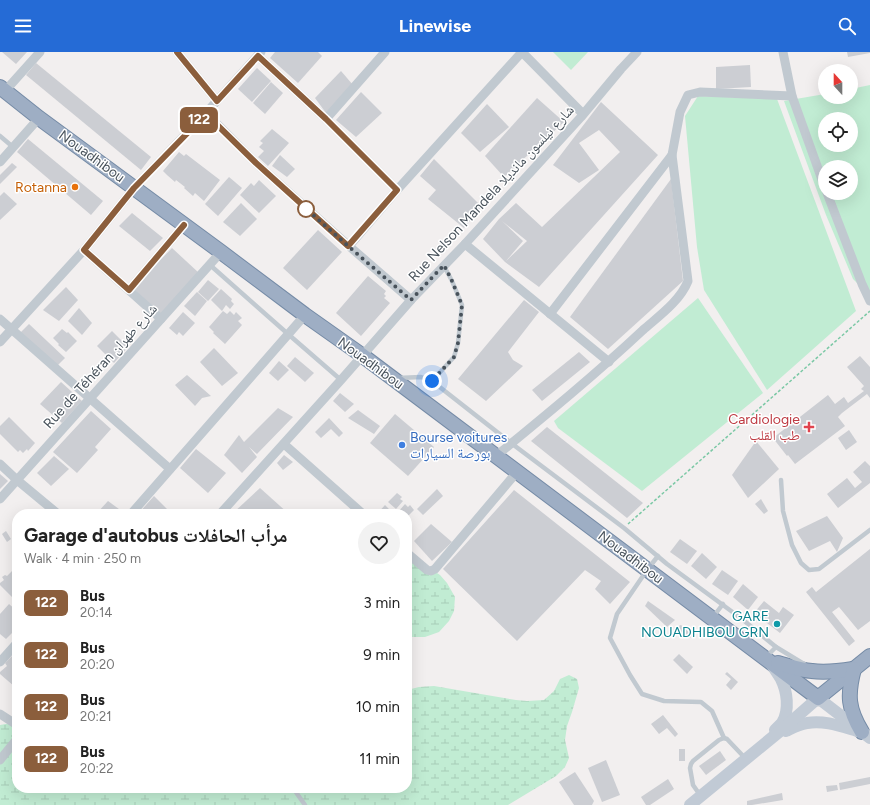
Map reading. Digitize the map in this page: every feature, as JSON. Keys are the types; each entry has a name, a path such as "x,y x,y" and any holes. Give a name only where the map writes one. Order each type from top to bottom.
{"highway":[{"name":"Nouadhibou","path":"2,89 39,118 392,378 818,698"},
{"path":"818,698 870,656"},
{"path":"767,659 813,672 854,669"},
{"path":"854,669 850,683 849,697 855,720 866,735"}],"main road":[{"path":"762,746 782,722 786,706 784,688 767,659"},
{"path":"690,805 818,698 866,735"},
{"path":"762,746 786,731 806,723 828,723 866,735"}],"street":[{"path":"2,89 40,52"},
{"path":"177,52 217,101"},
{"path":"326,119 385,52"},
{"path":"348,246 522,52 583,114"},
{"name":"Rue Nelson Mandela شارع نيلسون مانديلا","path":"225,509 411,300 465,244 637,52"},
{"path":"783,52 792,96 818,168"},
{"path":"0,342 84,250 134,188 206,114 259,54 397,190"},
{"path":"496,456 609,362 678,298 685,288 688,281 672,155 680,112 688,96 700,92 792,96"},
{"path":"206,114 256,163 348,246 411,300"},
{"path":"0,162 39,118"},
{"path":"550,314 672,155"},
{"path":"830,200 870,301"},
{"path":"129,290 184,225"},
{"path":"465,244 609,362"},
{"path":"84,250 161,319"},
{"name":"Rue de Téhéran شارع طهران","path":"0,499 222,252"},
{"path":"135,509 305,315"},
{"path":"0,319 170,469"},
{"path":"284,444 357,509"},
{"path":"0,464 52,509"},
{"path":"412,557 427,570 431,571 435,568 517,472"},
{"path":"0,662 12,649"},
{"path":"0,714 12,722"},
{"path":"0,760 12,745"}],"lane":[{"path":"0,136 13,147"},
{"path":"210,265 341,380"},
{"path":"432,381 454,357 458,343 462,305 444,265"},
{"path":"392,378 421,377 432,381 511,443 624,528 667,564 723,604 776,647 803,664 826,672"},
{"path":"781,480 783,512 792,545 801,563 809,570 819,569 870,530"},
{"path":"658,556 617,614 610,638 642,694 664,701 701,702 712,710 724,738 728,739 746,759"},
{"path":"712,619 723,604"},
{"path":"767,659 776,647"},
{"path":"701,796 693,785 690,768 691,764 719,740 724,738"},
{"path":"297,793 305,805"}],"path":[{"path":"624,528 870,311"}],"green space":[{"path":"553,52 588,52 571,70"},
{"path":"870,85 870,296 853,279 820,200 858,200 858,160 818,160 818,193 784,101 818,95 818,104 858,104 858,88"},
{"path":"698,96 777,99 856,311 767,390 704,290 697,247 685,116"},
{"path":"698,298 763,393 642,491 558,428 554,421"},
{"path":"412,556 440,575 447,583 455,597 454,611 449,621 439,632 425,637 412,637"},
{"path":"569,675 577,679 579,688 567,726 565,740 569,758 565,767 556,776 508,805 0,805 0,725 12,723 12,793 412,793 412,689 434,686 516,700 544,700 554,691 560,679"}],"building":[{"path":"2,52 27,52 16,64"},
{"path":"275,52 318,52 322,56 298,83 270,58"},
{"path":"847,52 870,52 870,53 848,57"},
{"path":"36,63 151,157 141,170 26,75"},
{"path":"750,65 751,87 716,89 716,67"},
{"path":"257,68 271,81 252,102 238,89"},
{"path":"341,71 353,85 326,113 315,98"},
{"path":"271,82 283,93 265,114 253,103"},
{"path":"361,92 382,113 356,137 336,120"},
{"path":"537,98 564,122 504,177 485,156"},
{"path":"601,102 658,155 539,287 505,262 483,239 499,219 516,203 542,227 620,152 599,130 579,143 599,170 579,183 553,165","holes":["502,221 527,241 506,261 523,241"]},
{"path":"487,104 509,127 480,152 461,133"},
{"path":"272,129 289,143 268,166 258,157 264,151 259,147 263,143 260,141"},
{"path":"28,139 103,201 91,215 17,152"},
{"path":"179,152 184,156 186,154 220,180 204,201 195,193 193,196 184,188 185,187 176,180 175,182 163,171"},
{"path":"280,155 295,169 287,177 272,166"},
{"path":"434,159 482,207 464,228 428,199 436,190 420,176"},
{"path":"12,163 17,167 0,184 0,175"},
{"path":"229,177 242,188 218,216 205,204"},
{"path":"671,179 683,281 608,349 570,317"},
{"path":"259,180 276,196 259,213 240,195 251,183 254,186"},
{"path":"4,192 17,204 0,220 0,196"},
{"path":"241,203 257,219 240,236 223,222"},
{"path":"132,213 163,238 150,251 119,226"},
{"path":"318,230 342,252 307,290 283,268"},
{"path":"172,248 199,273 160,314 133,288"},
{"path":"368,276 386,291 384,294 386,296 384,298 390,303 361,336 336,313"},
{"path":"208,280 219,289 208,301 198,292"},
{"path":"66,287 78,300 59,321 43,310"},
{"path":"221,289 232,299 231,301 234,304 230,309 226,305 222,311 211,300"},
{"path":"197,292 207,301 195,316 184,306"},
{"path":"524,300 539,312 508,352 513,360 523,366 486,401 458,379"},
{"path":"79,308 92,323 82,335 68,321"},
{"path":"223,311 227,314 230,311 234,315 236,312 242,318 238,321 242,325 225,344 209,327"},
{"path":"183,312 195,323 183,336 179,332 177,335 169,328"},
{"path":"29,324 65,358 57,366 20,333"},
{"path":"62,329 67,333 68,332 77,341 66,352 53,338"},
{"path":"112,331 128,347 114,363 97,346"},
{"path":"214,348 238,373 222,386 200,362"},
{"path":"579,352 590,362 542,401 532,390"},
{"path":"860,356 870,367 870,398 867,394 842,413 838,417 845,426 795,464 773,438 828,395 835,404 844,397 848,403 864,391 861,389 864,386 847,367"},
{"path":"295,357 314,373 305,382 287,366"},
{"path":"279,361 289,370 278,381 269,373"},
{"path":"187,375 211,396 202,398 195,406 175,385"},
{"path":"61,382 82,401 62,423 40,404"},
{"path":"340,393 354,404 345,412 333,401"},
{"path":"278,408 293,417 257,454 249,447 257,457 242,473 224,455 239,435 244,442"},
{"path":"358,410 380,426 374,434 348,418"},
{"path":"91,411 111,429 95,447 98,450 77,473 53,452"},
{"name":"Bourse voitures بورصة السيارات","path":"395,414 434,447 408,476 370,443"},
{"path":"9,417 35,443 28,451 27,449 23,453 20,450 18,452 0,434 0,426"},
{"path":"329,418 343,433 339,437 331,429 321,438 315,432"},
{"path":"547,427 643,503 627,518 531,441"},
{"path":"849,430 857,442 846,450 838,438"},
{"path":"756,441 779,469 748,498 732,475"},
{"path":"196,449 226,473 208,493 180,468"},
{"path":"284,455 293,462 283,470 277,463"},
{"path":"54,456 69,469 51,486 37,473"},
{"path":"865,461 870,466 870,483 838,508 827,494 847,478 855,488 862,482 853,472"},
{"path":"0,474 8,481 0,489"},
{"path":"260,488 283,509 237,509"},
{"path":"437,489 443,496 423,515 417,509"},
{"path":"514,490 630,582 610,604 595,589 601,581 585,570 517,641 443,569"},
{"path":"397,493 402,497 400,499 403,501 396,509 388,502"},
{"path":"154,496 167,509 142,509"},
{"path":"761,499 768,511 764,514 755,504"},
{"path":"108,501 119,509 101,509"},
{"path":"405,504 408,507 410,505 414,510 412,512 412,509 401,509"},
{"path":"385,505 389,509 381,509"},
{"path":"827,516 843,538 837,552 830,541 809,551 796,531"},
{"path":"431,524 452,542 432,561 414,541"},
{"path":"6,531 11,539 7,542 2,534"},
{"path":"680,539 697,551 687,564 670,552"},
{"path":"870,549 870,621 858,630 839,607 832,612 855,641 849,646 806,592 812,587 816,592"},
{"path":"702,553 717,567 706,579 691,566"},
{"path":"722,570 738,581 728,595 712,584"},
{"path":"12,571 12,597 0,585 0,583 4,580 2,577 5,575 7,576"},
{"path":"743,584 758,597 748,610 733,597"},
{"path":"648,601 675,620 667,627 645,606"},
{"name":"GARE NOUADHIBOU GRN","path":"764,601 779,613 783,607 794,615 780,633 754,613"},
{"path":"9,604 12,607 12,633 6,639 0,634 0,614"},
{"path":"681,625 692,635 690,638 674,628"},
{"path":"679,654 693,667 687,674 673,660"},
{"path":"12,656 12,684 0,674 0,672 7,666 5,663"},
{"path":"727,672 738,682 731,690 726,685 731,679 725,674"},
{"path":"663,715 678,734 675,737 667,728 659,734 651,724"},
{"path":"679,749 685,749 685,761 679,761"},
{"path":"720,751 726,760 706,775 699,766"},
{"path":"606,760 620,795 602,802 588,768"},
{"path":"575,772 594,801 592,805 574,805 559,782"},
{"path":"870,777 870,784 840,790 839,783"},
{"path":"668,779 674,789 650,805 646,805 641,797"},
{"path":"837,785 838,790 827,792 826,786"},
{"path":"782,793 783,800 747,805 747,801"}],"bus line":[{"name":"122","path":"177,52 217,101 258,56 326,119 397,190 348,246 256,163 206,114 134,188 84,250 129,290 184,225"}],"place":[{"name":"Rotanna","path":"75,187"},
{"name":"Cardiologie طب القلب","path":"809,427"},
{"name":"Bourse voitures بورصة السيارات","path":"402,445"},
{"name":"GARE NOUADHIBOU GRN","path":"777,624"}],"route":[{"path":"306,209 302,205 411,300 444,265 462,305 458,343 454,357 432,381"}]}
